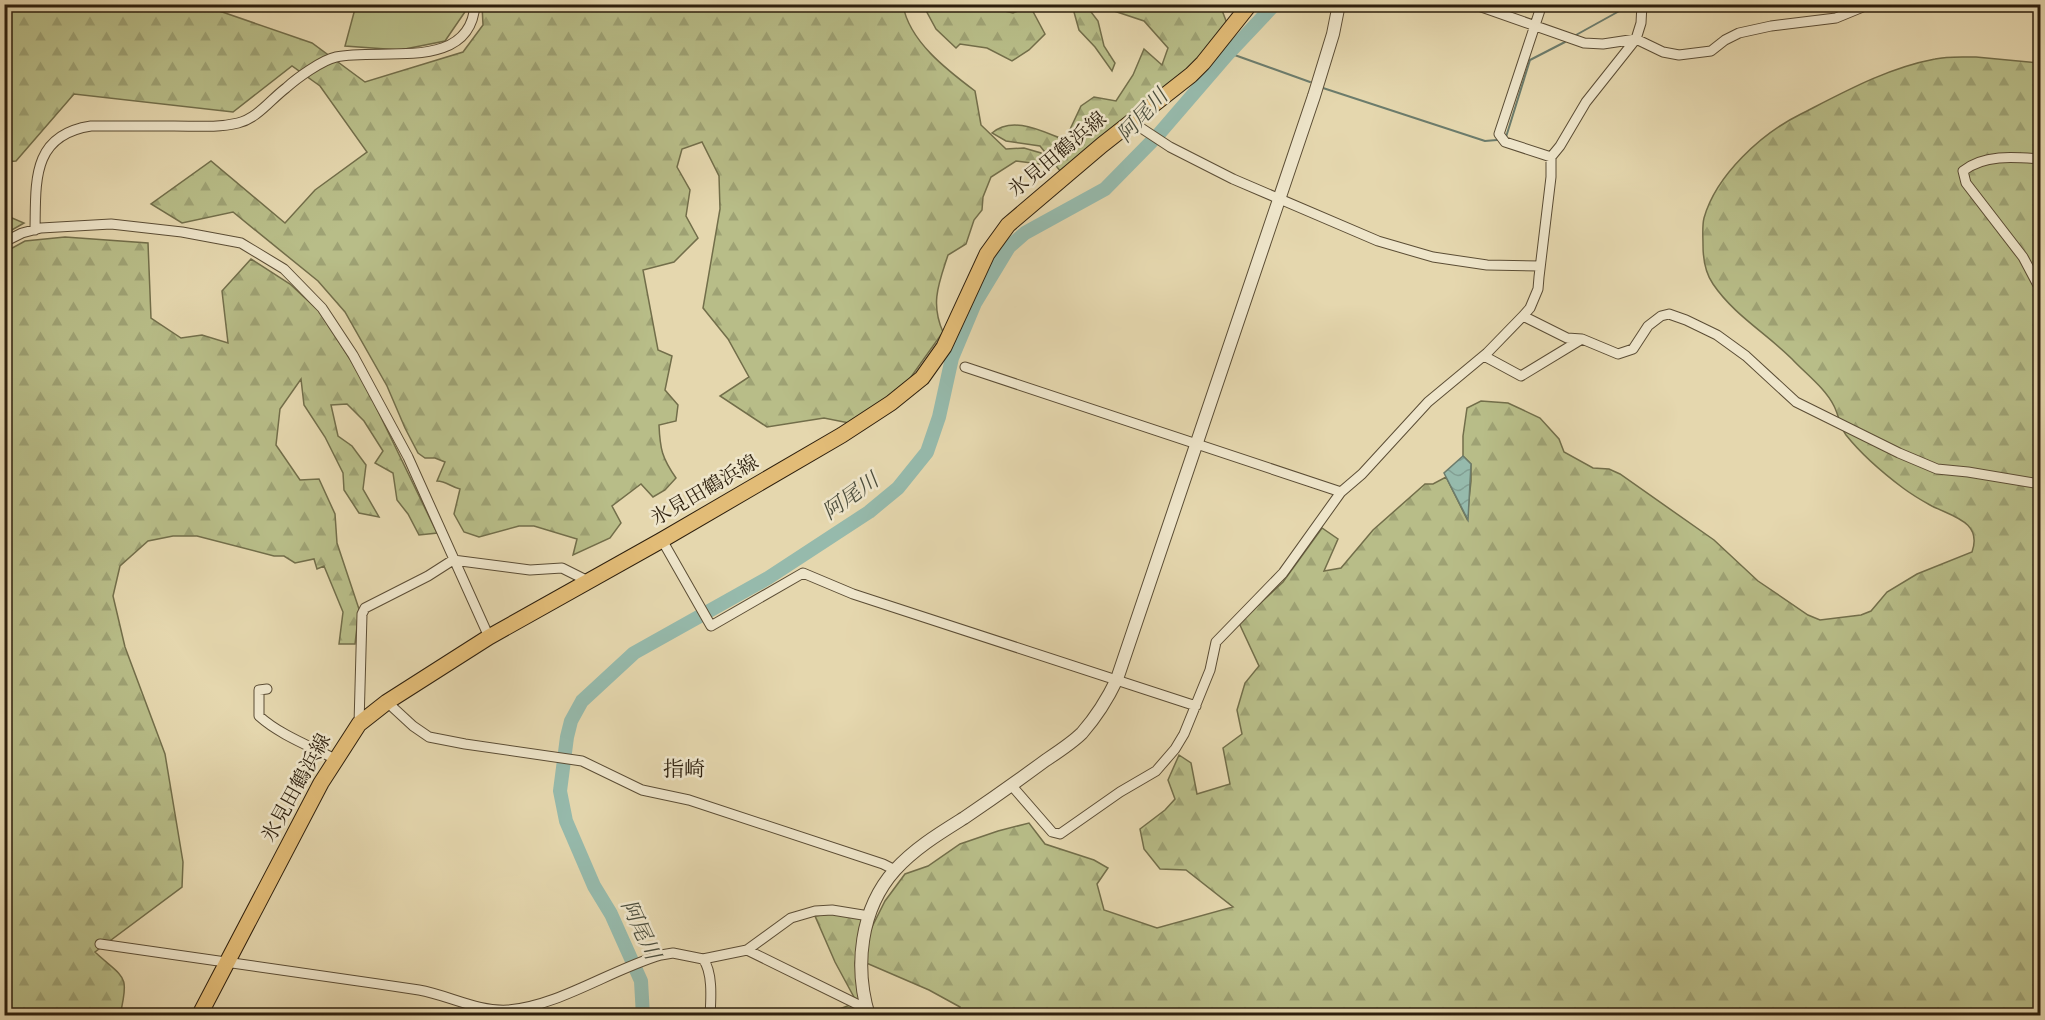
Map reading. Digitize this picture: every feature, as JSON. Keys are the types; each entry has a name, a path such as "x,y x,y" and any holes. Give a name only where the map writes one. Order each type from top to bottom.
{"main road":[{"name":"氷見田鶴浜線","path":"200,1016 335,759 359,724 387,702 489,637 590,582 842,435 891,403 922,378 944,347 987,254 1008,225 1137,126 1203,63 1250,4"}],"street":[{"path":"35,230 39,166 47,151 62,136 76,128 92,126 220,127 242,122 260,112 286,87 334,58 362,53 392,55 422,53 450,45 460,38 474,17 475,4"},
{"path":"868,1012 860,971 862,948 869,916 881,890 895,870 918,848 1012,786 1080,735 1117,680 1279,200 1326,56 1339,4"},
{"path":"1473,4 1584,43 1603,44 1636,39 1663,52 1679,55 1711,51 1739,33 1771,26 1836,18 1870,4"},
{"path":"1542,4 1499,134 1505,142 1551,157"},
{"path":"1012,786 1052,832 1060,834 1120,792 1156,771 1184,734 1210,670 1216,642 1283,573 1341,492 1362,474 1428,402 1484,356 1530,308 1538,289 1551,177 1551,157 1586,102 1636,39 1641,23 1642,4"},
{"path":"1137,126 1163,143 1233,179 1378,241 1433,257 1487,265 1540,266"},
{"path":"2040,159 1988,160 1971,164 1963,171 1966,183 2023,257 2040,289"},
{"path":"4,242 35,230 111,224 182,232 241,243 284,269 322,308 353,355 408,457 489,637"},
{"path":"1523,316 1567,338 1582,339 1618,354 1633,349 1648,327 1661,316 1669,314 1717,335 1746,356 1796,402 1899,453 1937,470 1968,472 2040,484"},
{"path":"1484,356 1521,376 1582,339"},
{"path":"2040,356 2040,371"},
{"path":"965,367 1341,492"},
{"path":"662,540 711,626 803,573 853,594 1196,706"},
{"path":"359,724 364,608 428,576 453,560 530,570 562,568 590,582"},
{"path":"267,689 259,690 259,716 293,738 335,759"},
{"path":"387,702 413,726 429,736 465,744 582,760 642,790 689,800 883,864 895,870"},
{"path":"100,944 423,991 480,1006 506,1010 560,996 652,958 673,953 703,958 747,950 772,929 799,915 832,910 869,916"},
{"path":"747,950 868,1012"},
{"path":"703,958 709,982 710,1016"}],"green space":[{"path":"4,5 202,5 312,43 365,82 463,52 483,25 482,5 903,5 913,31 931,54 975,91 981,125 1006,149 1024,148 1041,153 1048,165 1016,161 991,177 983,197 982,210 974,220 966,244 948,255 936,302 943,332 906,384 854,424 824,418 767,427 720,396 749,377 728,339 703,308 720,209 719,176 702,142 682,149 677,167 690,190 686,216 698,238 674,262 643,270 658,350 672,356 665,390 678,405 676,421 659,425 663,453 676,478 665,490 653,497 641,484 612,506 621,523 610,538 573,555 577,539 534,526 519,526 479,537 464,532 454,514 460,489 437,481 445,462 435,458 425,458 418,453 387,386 345,312 318,281 233,212 182,223 151,204 211,161 285,223 315,190 367,152 320,86 292,66 233,112 74,94 16,161 5,162"},
{"path":"356,5 469,6 445,41 400,50 345,46"},
{"path":"923,5 987,5 1013,13 1030,6 1045,34 1029,50 1012,61 987,48 960,44 956,48 936,29"},
{"path":"1072,5 1088,5 1098,21 1104,46 1115,63 1112,71 1095,47 1079,30"},
{"path":"1096,5 1220,5 1228,26 1198,60 1061,172 1040,146 1006,141 992,133 1009,125 1019,125 1065,140 1081,106 1094,97 1116,101 1133,75 1144,49 1162,65 1168,48 1144,21"},
{"path":"1976,57 2040,63 2040,1015 958,1016 960,1007 929,990 864,962 868,935 885,901 905,874 928,866 960,844 1029,823 1045,844 1094,860 1108,868 1097,884 1104,910 1157,928 1233,907 1186,870 1160,869 1144,849 1140,829 1165,810 1175,799 1168,780 1179,755 1191,763 1197,794 1230,784 1223,748 1242,734 1237,710 1245,683 1259,666 1239,623 1283,582 1322,528 1338,539 1324,571 1341,568 1373,530 1425,484 1433,484 1446,477 1467,519 1471,464 1463,456 1463,436 1467,408 1481,401 1508,403 1540,418 1559,439 1564,452 1593,468 1609,469 1620,474 1714,540 1758,581 1808,615 1820,620 1861,615 1871,611 1887,592 1917,574 1972,552 1973,533 1969,526 1913,495 1859,450 1846,435 1834,406 1820,387 1721,295 1707,271 1703,231 1704,218 1710,202 1730,171 1756,144 1786,122 1850,89 1900,68 1940,58"},
{"path":"5,215 24,223 5,234"},
{"path":"65,237 148,243 151,318 181,338 202,335 228,343 222,291 251,259 290,284 320,312 362,378 437,533 419,535 408,514 397,500 393,473 375,463 383,451 364,421 347,404 331,405 338,436 352,446 366,465 363,489 379,517 359,513 344,490 343,473 325,437 304,405 301,379 280,409 276,445 300,480 319,479 335,514 337,543 359,609 355,644 339,644 343,612 324,566 317,569 314,559 295,563 284,556 274,556 197,536 173,536 148,541 120,566 113,596 125,647 165,754 183,862 182,887 95,952 122,978 124,991 120,1015 5,1016 5,252 25,241"},
{"path":"836,913 857,917 864,921 855,963 860,1001 855,999 835,962 815,916"},
{"path":"850,1005 862,1010 863,1016 835,1016 839,1009"}],"water":[{"path":"1463,456 1471,464 1468,520 1444,473"}],"waterway":[{"name":"阿尾川","path":"643,1016 641,981 611,914 594,886 566,821 560,791 567,737 571,721 582,701 634,653 768,578 869,512 898,488 927,452 939,417 952,358 975,303 1009,247 1025,233 1105,189 1158,135 1227,55 1275,4"},
{"path":"1576,35 1632,4"},
{"path":"1506,137 1530,60 1565,42"},
{"path":"1229,53 1310,82"},
{"path":"1323,88 1485,141 1497,140"}],"district":[{"name":"指崎","path":"684,770"}]}
